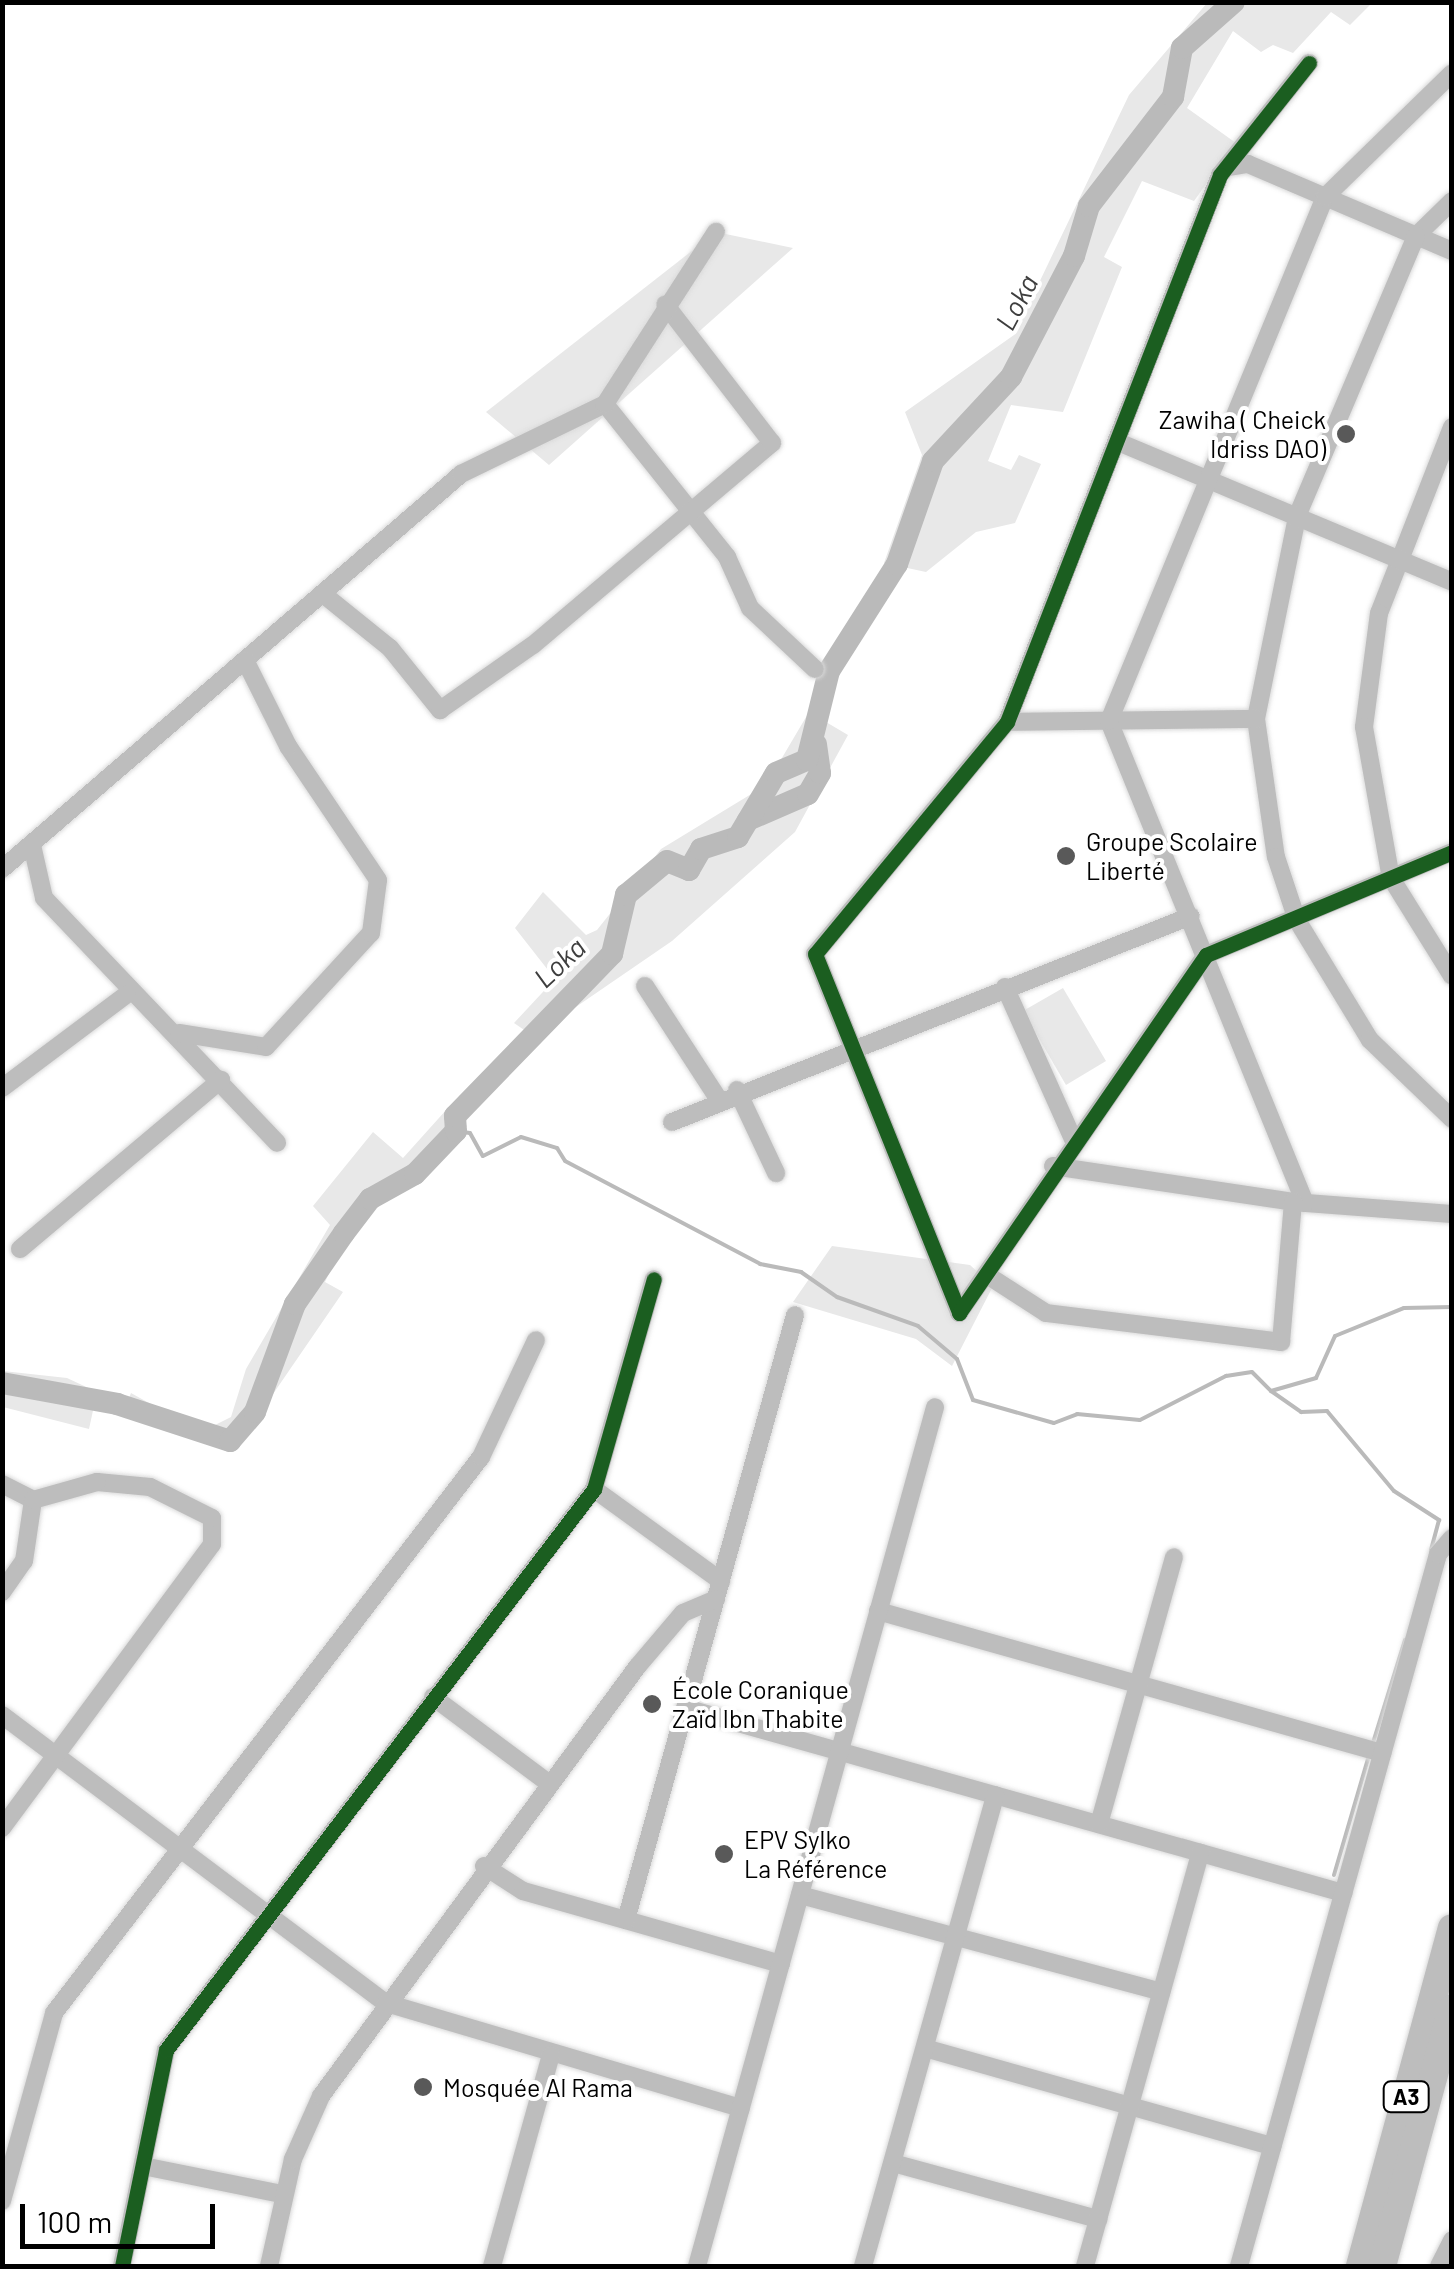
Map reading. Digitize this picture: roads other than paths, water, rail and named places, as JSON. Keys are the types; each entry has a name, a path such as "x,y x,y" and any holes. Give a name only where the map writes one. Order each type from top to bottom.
{"highway":[{"name":"A3","path":"1360,2266 1452,1928"},
{"name":"A3","path":"1382,2266 1452,2008"}],"street":[{"path":"1309,63 1228,167 1007,722 815,954 962,1316 1054,1166 1206,955 1452,852"},
{"path":"988,1275 1046,1313 1281,1342 1299,1202 1191,916 1109,721 1324,197 1452,73"},
{"path":"1228,167 1248,164 1452,251"},
{"path":"1452,201 1416,236 1297,517 1256,719 1276,857 1297,920 1370,1040 1452,1119"},
{"path":"2,869 461,474 606,404 664,304 716,232"},
{"path":"323,594 390,648 440,710 533,645 772,444 664,304"},
{"path":"606,404 691,509 750,608 815,670"},
{"path":"1452,426 1396,559 1366,671 1364,727 1391,878 1452,976"},
{"path":"1118,442 1452,582"},
{"path":"178,1033 266,1047 371,933 378,880 288,746 245,660"},
{"path":"1007,722 1256,719"},
{"path":"32,845 44,898 126,994 178,1033 278,1143"},
{"path":"672,1122 737,1090 1191,916"},
{"path":"645,986 717,1098"},
{"path":"1005,987 1074,1140"},
{"path":"2,1088 126,994"},
{"path":"20,1250 220,1080"},
{"path":"737,1090 776,1173"},
{"path":"1054,1166 1299,1202 1452,1214"},
{"path":"122,2266 166,2050 594,1489 654,1279"},
{"path":"626,1920 795,1315"},
{"path":"2,2202 22,2115 54,2014 482,1457 536,1340"},
{"path":"697,2266 935,1407"},
{"path":"2,1484 34,1500 98,1482 150,1487 212,1518 212,1544 2,1828"},
{"path":"594,1489 718,1590"},
{"path":"2,1592 24,1561 34,1500"},
{"path":"1239,2266 1438,1554 1452,1538"},
{"path":"1099,1824 1174,1557"},
{"path":"268,2266 282,2194 302,2130 386,2003 547,1782 683,1613 718,1590"},
{"path":"878,1611 1382,1753"},
{"path":"434,1697 547,1782"},
{"path":"685,1708 1343,1893"},
{"path":"2,1715 386,2003 740,2108"},
{"path":"864,2266 995,1795"},
{"path":"1085,2266 1200,1853"},
{"path":"484,1866 523,1891 781,1964"},
{"path":"800,1895 955,1933 1161,1992"},
{"path":"924,2048 1272,2146"},
{"path":"492,2266 551,2055"},
{"path":"2,2111 22,2115"},
{"path":"893,2163 1098,2218"},
{"path":"143,2166 282,2194"},
{"path":"1439,2266 1452,2240"}],"waterway":[{"name":"Loka","path":"2,1383 117,1404 230,1441 255,1412 295,1304 344,1233 370,1199 415,1174 456,1131 455,1116 612,954 626,895 667,861 689,870 701,849 738,837 776,773 807,760 829,671 897,564 933,461 1011,377 1074,256 1089,206 1173,97 1182,48 1234,2"},
{"path":"748,820 808,794 820,773 816,744"},
{"path":"456,1131 470,1133 483,1156 521,1137 557,1148 565,1161 760,1264 801,1272 837,1297 918,1326 957,1359 973,1400 1054,1423 1077,1414 1140,1420 1226,1376 1252,1372 1271,1391 1316,1378 1335,1336 1404,1308 1452,1307"},
{"path":"1271,1391 1301,1412 1327,1411 1394,1491 1439,1520 1431,1550"},
{"path":"1372,1746 1405,1640"},
{"path":"1334,1875 1369,1755"}],"place":[{"name":"Zawiha ( Cheick Idriss DAO)","path":"1346,434"},
{"name":"Groupe Scolaire Liberté","path":"1066,856"},
{"name":"École Coranique Zaïd Ibn Thabite","path":"652,1704"},
{"name":"EPV Sylko La Référence","path":"724,1854"},
{"name":"Mosquée Al Rama","path":"423,2087"}]}
